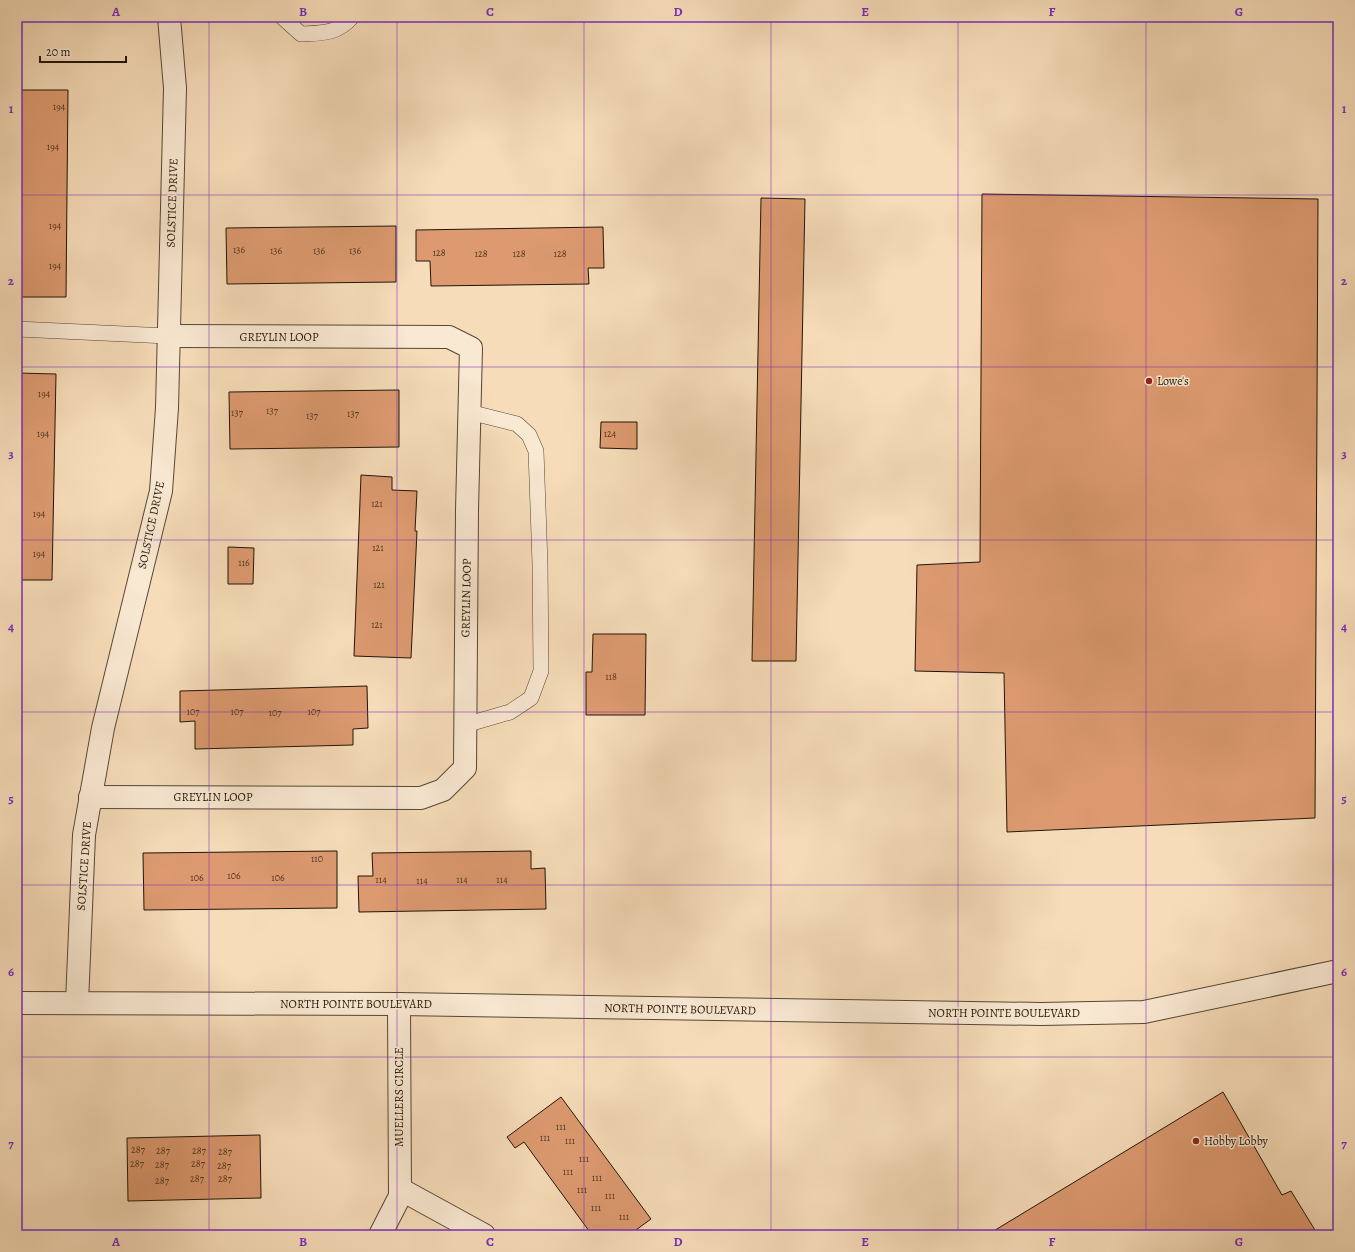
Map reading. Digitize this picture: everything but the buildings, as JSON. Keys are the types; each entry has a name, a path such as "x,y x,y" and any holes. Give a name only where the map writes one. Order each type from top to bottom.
{"street":[{"name":"SOLSTICE DRIVE","path":"78,1003 84,835 90,797 103,728 161,490 167,408 176,88 169,17"},
{"name":"GREYLIN LOOP","path":"90,797 421,798 443,790 465,768 467,510 471,348 449,337 168,336"},
{"name":"NORTH POINTE BOULEVARD","path":"17,1003 399,1004 1041,1014 1144,1012 1338,971"},
{"name":"MUELLERS CIRCLE","path":"380,1235 400,1196 399,1004"},
{"path":"400,1189 484,1235"}],"lane":[{"path":"282,17 302,34 330,33 348,22 352,17"},
{"path":"17,329 168,336"},
{"path":"465,725 510,712 531,698 541,671 540,564 536,451 529,435 517,424 470,412"}],"place":[{"name":"Lowe's","path":"1149,381"},
{"name":"Hobby Lobby","path":"1196,1141"}]}
